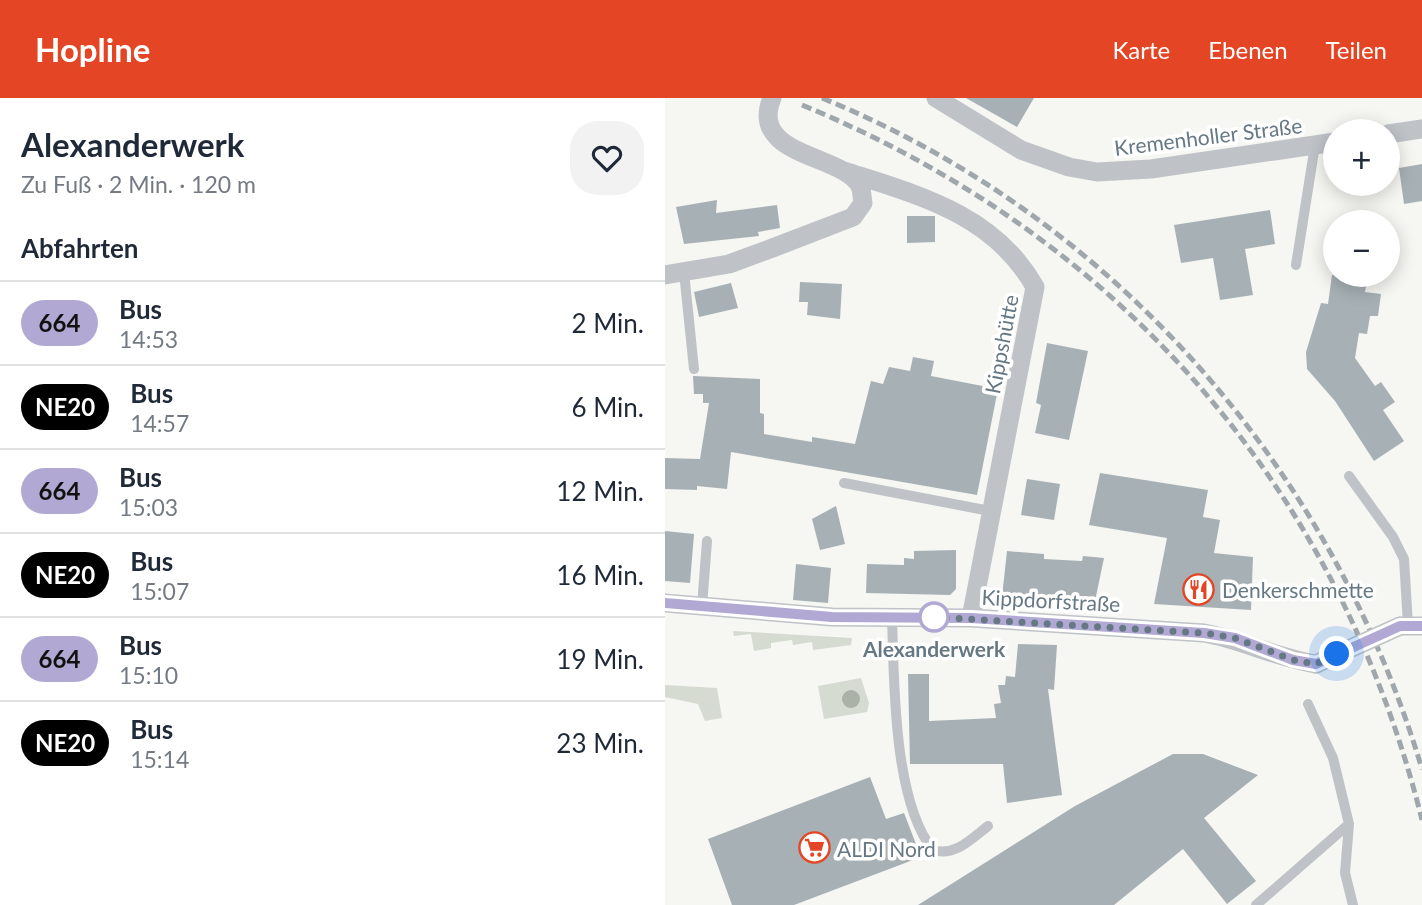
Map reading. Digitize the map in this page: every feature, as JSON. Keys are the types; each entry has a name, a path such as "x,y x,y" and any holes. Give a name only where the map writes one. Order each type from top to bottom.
{"street":[{"path":"674,273 729,264 853,217 863,203 860,186 844,171 801,155 775,133 769,120 772,98"},
{"name":"Kremenholler Straße","path":"936,98 1021,150 1069,167 1097,172 1151,169 1323,144"},
{"path":"1400,132 1422,129"},
{"name":"Kippshütte","path":"844,171 932,200 956,211 994,239 1026,271 1035,288 971,618"},
{"name":"Kippdorfstraße","path":"665,603 832,617 971,618 1204,633 1235,638 1293,660 1316,664 1410,626"}],"lane":[{"path":"1296,265 1315,145"},
{"path":"674,273 694,369"},
{"path":"1349,476 1393,537 1403,559 1410,626"},
{"path":"844,483 990,511"},
{"path":"702,606 707,541"},
{"path":"892,616 896,713 908,789 918,826 933,850 943,853 953,852 988,826"},
{"path":"1308,704 1333,758 1349,824 1345,873 1353,905"},
{"path":"1256,905 1349,824"}],"shaded area":[{"path":"733,631 852,638 851,645 813,650 812,642 793,645 792,640 771,643 771,648 754,651 751,634 734,636"},
{"path":"861,678 869,703 867,712 824,719 818,686"},
{"path":"665,685 717,688 722,718 705,721 698,704 665,697"}],"building":[{"path":"966,98 1034,98 1017,127"},
{"path":"1422,164 1422,201 1404,204 1400,168"},
{"path":"717,200 716,213 777,205 780,228 758,232 759,236 684,244 676,207"},
{"path":"1270,210 1275,244 1245,249 1253,295 1220,300 1213,258 1181,263 1174,225"},
{"path":"907,216 935,216 935,242 907,243"},
{"path":"800,282 842,284 840,319 807,315 808,302 799,302"},
{"path":"731,283 738,308 699,317 694,292"},
{"path":"1330,287 1366,287 1365,292 1381,294 1378,316 1370,316 1367,334 1359,333 1355,358 1375,386 1381,382 1395,402 1383,410 1404,441 1374,461 1335,401 1307,369 1306,352 1321,303 1328,304"},
{"path":"1047,343 1088,351 1069,440 1035,433 1041,405 1036,403"},
{"path":"913,357 934,361 931,376 998,389 977,495 731,452 727,489 697,486 697,490 665,489 665,458 700,459 709,403 703,403 703,394 694,394 693,376 760,379 760,413 764,414 764,434 812,442 812,437 855,444 871,381 883,384 889,367 910,371"},
{"path":"1100,473 1208,490 1203,517 1220,520 1214,553 1253,557 1251,610 1154,604 1167,538 1089,525"},
{"path":"1027,479 1060,484 1054,520 1021,515"},
{"path":"836,506 845,544 820,550 812,519"},
{"path":"665,531 694,534 690,583 665,581"},
{"path":"956,550 956,589 950,595 866,593 867,564 904,565 904,558 914,559 914,551"},
{"path":"1007,551 1044,554 1044,559 1082,561 1083,556 1104,558 1095,601 1002,597"},
{"path":"796,564 831,568 828,603 793,600"},
{"path":"1018,644 1057,645 1054,690 1048,689 1062,795 1007,803 1003,764 910,764 908,674 929,674 929,721 996,718 994,704 1001,703 998,685 1005,685 1006,676 1015,677"},
{"path":"1173,754 1203,754 1258,775 1204,818 1256,881 1227,904 1183,849 1114,905 918,905 1075,806"},
{"name":"ALDI Nord","path":"870,777 886,819 904,813 921,857 794,905 732,905 708,839"}],"railway":[{"path":"822,98 928,149 1026,211 1116,283 1197,365 1269,456 1331,554 1382,659 1422,769"},
{"path":"802,105 916,159 1021,225 1115,301 1199,386 1273,482 1335,586 1384,699 1422,820"}],"bus line":[{"name":"664","path":"665,603 832,617 971,618 1204,633 1235,638 1293,660 1316,664 1400,626 1422,626"}],"place":[{"name":"Denkerschmette","path":"1199,589"},
{"name":"Alexanderwerk","path":"934,617"},
{"name":"ALDI Nord","path":"814,848"}],"route":[{"path":"934,617 1107,625 1204,633 1235,638 1293,660 1316,664 1337,654"}]}
